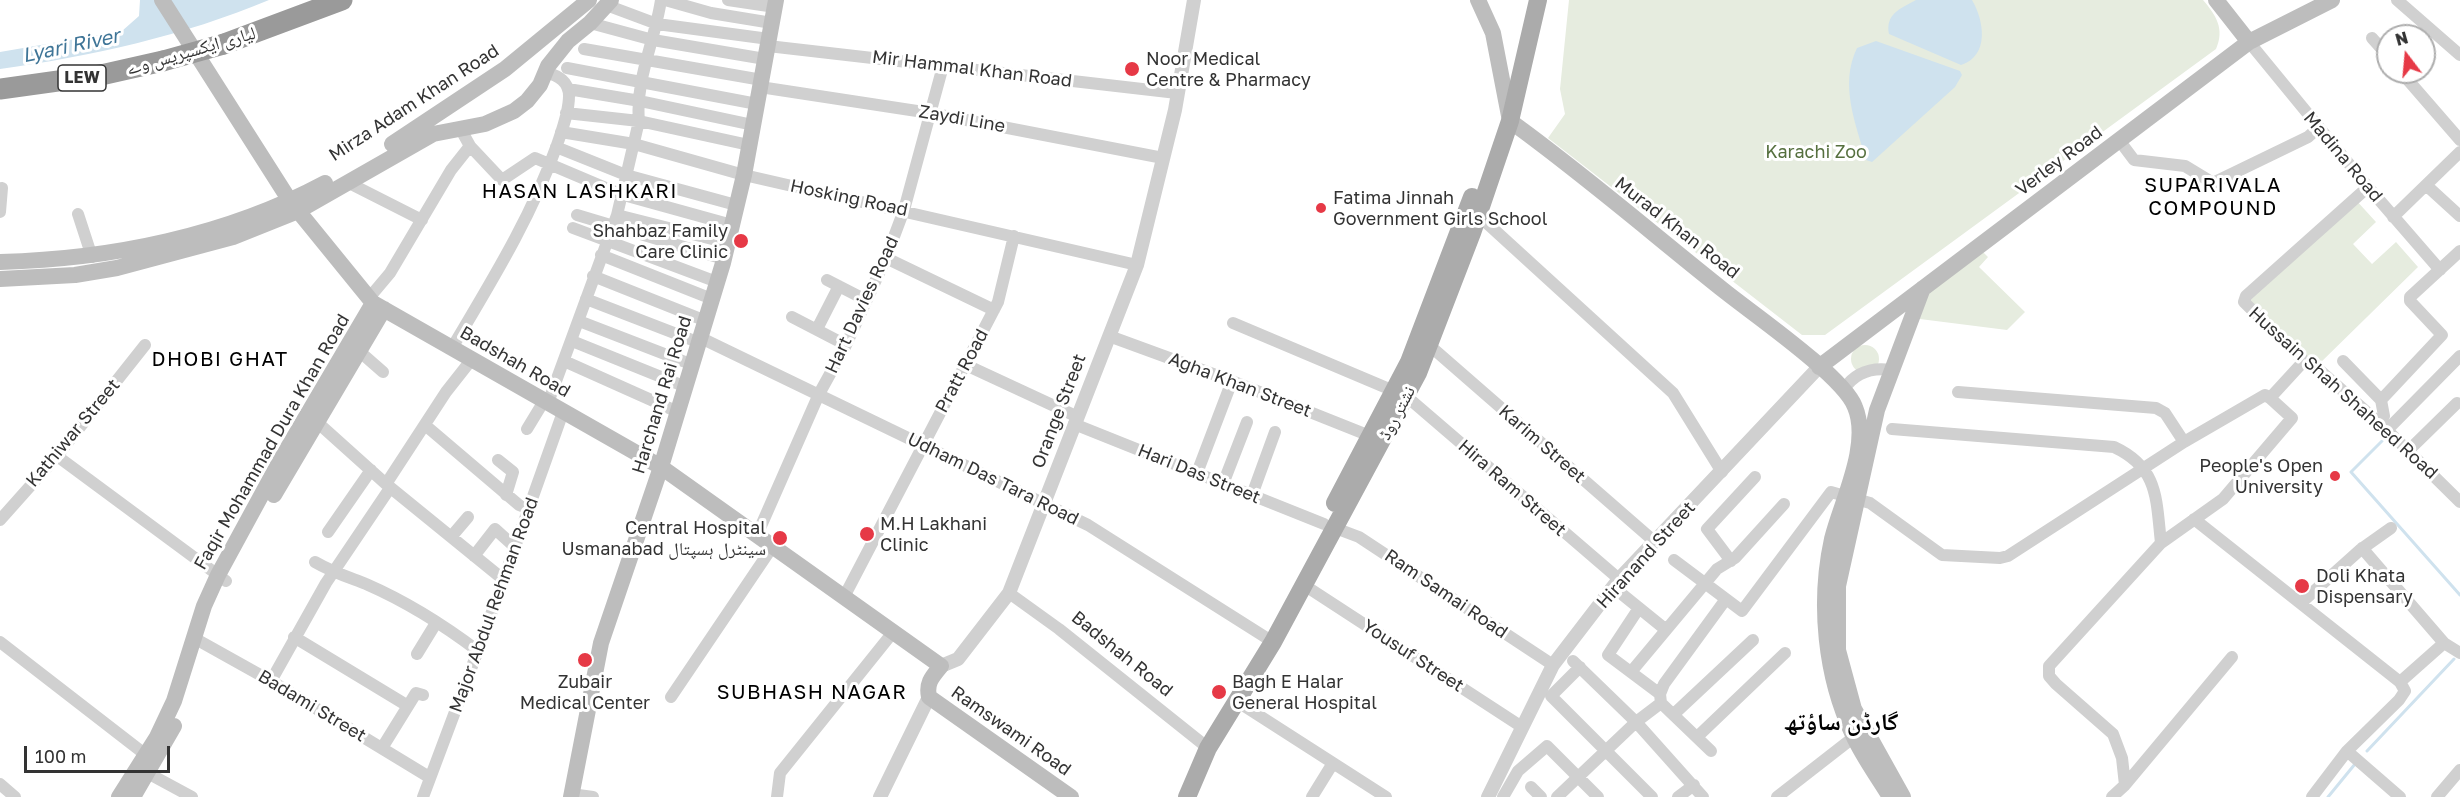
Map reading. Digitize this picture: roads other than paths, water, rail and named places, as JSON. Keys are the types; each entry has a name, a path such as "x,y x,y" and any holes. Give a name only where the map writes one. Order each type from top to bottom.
{"highway":[{"name":"لیاری ایکسپریس وے","path":"0,89 101,75 163,62 224,44 342,0"}],"main road":[{"name":"Badshah Road","path":"162,0 294,206 375,304 661,467 941,666"},
{"name":"Mirza Adam Khan Road","path":"0,262 92,257 178,238 294,206 441,113 513,63 588,0"},
{"path":"1478,0 1493,33 1510,121"},
{"name":"نشتر روڈ","path":"1187,797 1205,745 1238,702 1268,639 1304,585 1370,436 1400,393 1409,362 1479,180 1505,103 1529,0"},
{"name":"نشتر روڈ","path":"1176,797 1268,639 1400,393 1429,345 1478,215 1510,121 1538,0"},
{"path":"2216,0 2249,42"},
{"name":"Verley Road","path":"1819,367 2249,42 2332,0"},
{"name":"Mirza Adam Khan Road","path":"0,279 75,275 117,268 233,237 347,182 433,134 485,124 514,111 527,101 540,85 568,40 590,23 609,2"},
{"name":"Harchand Rai Road","path":"571,796 601,643 661,467 724,259 744,175 771,29"},
{"name":"Murad Khan Road","path":"1510,121 1844,389"},
{"path":"1890,797 1854,737 1833,678 1826,616 1827,584 1832,541 1851,498 1877,410 1924,287"},
{"name":"Faqir Mohammad Dura Khan Road","path":"222,578 359,351 375,304"},
{"name":"Faqir Mohammad Dura Khan Road","path":"134,797 144,765 174,701 222,578 280,461 375,304"},
{"path":"1844,389 1856,408 1859,421 1857,456 1838,586 1838,650 1854,709 1903,797"},
{"name":"Orange Street","path":"929,697 927,688 929,680 941,666"},
{"name":"Ramswami Road","path":"929,697 1071,797"},
{"name":"Faqir Mohammad Dura Khan Road","path":"119,797 144,765"}],"street":[{"path":"527,429 546,402 564,361 593,276 615,221 639,121 646,59 653,40 661,0"},
{"path":"665,0 771,29"},
{"path":"728,0 771,29"},
{"name":"Orange Street","path":"941,666 958,658 1010,593 1137,266 1164,158 1194,0"},
{"path":"2397,0 2460,55"},
{"path":"609,2 657,24 771,29"},
{"path":"590,23 653,40 771,29"},
{"name":"Mir Hammal Khan Road","path":"771,29 943,66 1177,93"},
{"path":"2372,38 2376,42"},
{"name":"Madina Road","path":"2249,42 2368,188 2440,270"},
{"name":"Zaydi Line","path":"584,49 646,59 761,84 930,112 1164,158"},
{"name":"Hart Davies Road","path":"757,535 819,394 846,345 886,258 904,210 943,66"},
{"path":"567,68 757,104"},
{"path":"452,348 514,243 556,147 570,95 562,79 546,72"},
{"path":"2412,84 2460,140"},
{"path":"568,89 640,101 753,125"},
{"path":"566,113 639,121 749,145"},
{"path":"460,128 470,146 502,180 535,158 620,194 732,225"},
{"path":"2119,140 2134,160 2185,166 2213,183 2308,137 2319,128"},
{"name":"Hosking Road","path":"561,132 634,144 744,175 904,210 1137,266"},
{"path":"375,304 390,273 453,167 470,146"},
{"path":"556,147 626,176 736,205"},
{"path":"2393,217 2426,185 2458,159"},
{"path":"347,182 422,220"},
{"path":"2426,185 2460,216"},
{"path":"0,212 2,188"},
{"name":"Hussain Shah Shaheed Road","path":"2368,188 2246,296 2244,302 2304,361 2316,367 2383,426 2460,502"},
{"path":"78,214 92,257"},
{"path":"577,215 728,243"},
{"path":"1478,215 1673,393 1722,472"},
{"path":"615,221 724,259"},
{"path":"573,228 717,282"},
{"name":"Pratt Road","path":"844,597 994,310 1014,236"},
{"path":"2381,400 2442,335 2410,301 2410,297 2460,250"},
{"path":"601,255 712,299"},
{"path":"886,258 994,310"},
{"path":"593,276 706,321"},
{"path":"827,280 867,300"},
{"path":"817,329 839,286"},
{"name":"Udham Das Tara Road","path":"586,299 700,341 819,394 1044,503 1088,525 1268,639"},
{"path":"792,317 846,345"},
{"path":"579,321 693,364"},
{"name":"Hira Ram Street","path":"1233,323 1400,393 1619,579"},
{"name":"Agha Khan Street","path":"1109,336 1232,381 1370,436"},
{"path":"572,342 686,387"},
{"name":"Kathiwar Street","path":"2,513 57,456 145,345"},
{"name":"Karim Street","path":"1429,345 1655,542"},
{"path":"359,351 383,372"},
{"path":"2383,426 2460,356"},
{"path":"271,681 294,637 425,425 472,359"},
{"path":"564,361 678,412"},
{"path":"2270,398 2304,361"},
{"path":"2343,361 2381,400 2383,426"},
{"name":"Hari Das Street","path":"966,365 1076,421 1329,526"},
{"name":"Hiranand Street","path":"1488,797 1553,665 1619,579 1819,367"},
{"path":"1844,389 1857,375 1869,370 1891,370"},
{"path":"1197,473 1232,381"},
{"path":"1958,392 2156,408 2165,413 2184,442"},
{"path":"1674,560 1742,611 1831,492 1870,503 1942,555 2000,558 2008,556 2184,442 2265,395 2292,418 2223,499 2161,543 2049,666 2049,676 2056,684 2113,734 2122,758 2125,784"},
{"path":"2408,451 2457,403"},
{"name":"Major Abdul Rehman Road","path":"423,797 516,548 563,412"},
{"path":"317,422 388,486 504,580"},
{"path":"1223,483 1247,422"},
{"path":"425,425 506,495 529,509"},
{"path":"1892,429 2114,447 2131,455 2144,468 2151,480 2156,498 2161,543"},
{"path":"1252,495 1275,432"},
{"path":"57,456 222,578"},
{"path":"498,460 513,472 506,495"},
{"path":"328,532 370,470"},
{"path":"1731,561 1707,529 1755,477"},
{"path":"1631,672 1717,569 1731,561 1784,504"},
{"path":"451,537 468,517"},
{"path":"2194,519 2302,602 2400,682 2405,690 2399,700 2347,751 2312,797"},
{"name":"Ram Samai Road","path":"1329,526 1359,537 1553,665"},
{"path":"2302,602 2362,548 2391,528"},
{"path":"474,555 495,529 516,548"},
{"path":"671,697 773,546"},
{"path":"2362,548 2444,643 2460,653"},
{"path":"315,562 333,573 365,584 435,623 478,651"},
{"name":"Yousuf Street","path":"1304,585 1522,727"},
{"name":"Badshah Road","path":"1010,593 1205,745"},
{"path":"1623,595 1665,629"},
{"path":"1557,797 1660,698 1726,599"},
{"path":"1639,608 1608,655 1660,698 1711,751"},
{"path":"417,654 435,623"},
{"path":"777,797 780,773 894,631"},
{"path":"294,637 408,706"},
{"path":"1674,714 1753,640"},
{"name":"Badami Street","path":"199,641 271,681 429,777"},
{"path":"0,642 144,765 192,797"},
{"path":"2400,682 2444,643"},
{"path":"1697,737 1785,653"},
{"path":"2112,797 2232,657"},
{"path":"1652,797 1551,696 1576,664 1636,722 1694,785 1702,797"},
{"path":"382,748 416,693 423,695"},
{"name":"Orange Street","path":"880,797 929,697"},
{"path":"1238,702 1386,797"},
{"path":"1777,797 1854,737"},
{"path":"1503,797 1518,771 1548,746 1598,797"},
{"path":"2347,751 2400,797"},
{"path":"1312,797 1333,763"},
{"path":"2437,797 2460,770"},
{"path":"0,784 15,797"},
{"path":"1678,797 1694,785"},
{"path":"1531,787 1541,797"},
{"path":"571,796 592,797"}],"water":[{"name":"Lyari River","path":"140,0 269,0 204,24 137,43 69,58 0,69 0,52 122,31 139,16"},
{"path":"1916,0 1972,0 1979,17 1982,37 1977,54 1961,65 1889,34 1889,21 1895,12"},
{"path":"1876,41 1960,71 1962,75 1955,87 1872,162 1866,160 1854,118 1849,76 1857,48"}],"waterway":[{"path":"2382,441 2351,472 2460,595"},
{"path":"2367,751 2454,659"},
{"path":"2328,797 2355,764"}],"place":[{"name":"Noor Medical Centre & Pharmacy","path":"1132,69"},
{"name":"Fatima Jinnah Government Girls School","path":"1321,208"},
{"name":"Shahbaz Family Care Clinic","path":"741,241"},
{"name":"People's Open University","path":"2335,476"},
{"name":"M.H Lakhani Clinic","path":"867,534"},
{"name":"Central Hospital Usmanabad سینٹرل ہسپتال","path":"780,538"},
{"name":"Doli Khata Dispensary","path":"2302,586"},
{"name":"Zubair Medical Center","path":"585,660"},
{"name":"Bagh E Halar General Hospital","path":"1219,692"}],"district":[{"name":"HASAN LASHKARI","path":"580,192"},
{"name":"SUPARIVALA COMPOUND","path":"2213,198"},
{"name":"DHOBI GHAT","path":"220,360"},
{"name":"SUBHASH NAGAR","path":"812,693"},
{"name":"گارڈن ساؤتھ","path":"1841,722"}],"park label":[{"name":"Karachi Zoo","path":"1816,152"}]}
